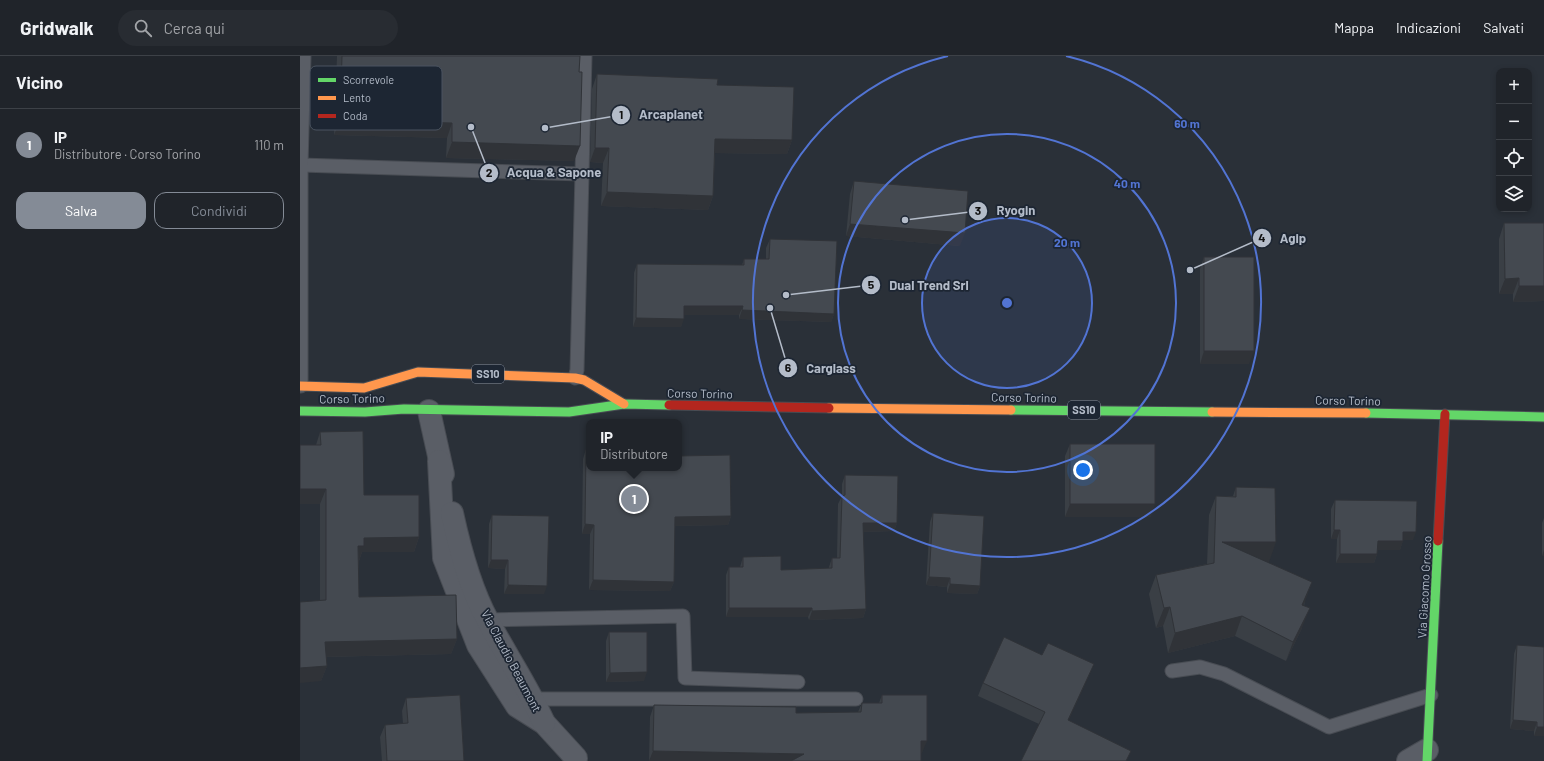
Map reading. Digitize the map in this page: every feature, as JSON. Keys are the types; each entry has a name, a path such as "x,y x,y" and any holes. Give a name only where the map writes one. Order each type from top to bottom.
{"main road":[{"name":"Corso Torino","path":"300,386 364,388 418,372 577,382 584,380 624,404"},
{"name":"Corso Torino","path":"397,391 398,383 402,377"},
{"path":"576,410 578,399"},
{"name":"Corso Torino","path":"300,411 365,412 402,406 429,411 569,412 624,404 824,408 1446,414 1544,417"},
{"name":"Via Giacomo Grosso","path":"1427,756 1446,414"}],"street":[{"name":"Via Claudio Beaumont","path":"429,411 463,558 487,620 534,699 544,723"},
{"name":"Via Claudio Beaumont","path":"440,461 444,558 478,645 517,706 544,723 576,758"},
{"path":"1408,761 1427,756"}],"lane":[{"path":"300,386 301,165 304,56"},
{"path":"577,382 585,56"},
{"path":"301,165 582,174"},
{"path":"487,620 683,616 685,678 798,682"},
{"path":"1172,671 1200,667 1224,674 1329,727 1431,695"},
{"path":"534,699 856,699"}],"building":[{"path":"342,56 580,56 579,72 582,72 580,146 452,142 452,123 442,123 442,66 342,66"},
{"path":"597,74 718,79 717,85 794,87 792,140 715,139 713,196 607,192 609,148 595,148"},
{"path":"854,181 968,191 965,233 850,224"},
{"path":"1504,223 1544,223 1544,286 1519,286 1519,278 1505,279"},
{"path":"770,239 837,241 834,314 742,310 743,306 684,306 684,319 636,318 637,264 744,265 744,259 769,259"},
{"path":"1204,257 1254,257 1254,351 1204,351"},
{"path":"363,431 364,495 419,495 419,537 364,538 364,546 358,546 359,597 456,595 457,639 325,642 327,666 300,668 300,602 326,600 326,489 300,489 300,445 321,445 320,432"},
{"path":"1070,444 1155,444 1155,504 1070,504"},
{"path":"586,449 586,471 682,471 682,456 730,455 731,516 675,517 674,582 593,580 594,525 585,524"},
{"path":"845,475 898,476 897,523 863,523 866,609 812,611 812,608 729,608 729,567 743,567 743,557 781,556 781,570 832,568 832,558 840,558 842,496 845,495"},
{"path":"1236,487 1275,488 1276,542 1222,542 1312,582 1302,605 1310,608 1293,642 1242,616 1175,633 1170,607 1164,608 1156,575 1214,563 1216,496 1236,497"},
{"path":"1335,500 1417,501 1416,532 1403,532 1403,541 1378,541 1377,554 1340,554 1340,530 1334,530"},
{"path":"933,513 984,516 980,586 950,584 950,578 929,577"},
{"path":"492,515 549,516 547,586 508,585 508,560 491,560"},
{"path":"609,632 647,632 647,672 610,673"},
{"path":"1004,637 1042,655 1048,643 1094,664 1068,720 1131,751 1126,761 1021,761 1045,712 983,683"},
{"path":"1517,645 1544,647 1544,727 1537,727 1537,722 1513,720"},
{"path":"460,695 464,761 387,761 385,725 408,723 406,698"},
{"path":"882,695 927,695 927,741 921,741 921,761 791,761 804,754 653,751 654,705 796,707 796,713 861,712 862,703 882,703"}],"traffic: fast":[{"path":"300,411 365,412 404,409 569,412 624,404 669,405"},
{"path":"1011,410 1212,412"},
{"path":"1366,413 1544,417"},
{"path":"1427,761 1438,541"}],"traffic: slow":[{"path":"300,386 364,388 418,372 575,378 584,380 624,404"},
{"path":"829,408 1011,410"},
{"path":"1212,412 1366,413"}],"traffic: jam":[{"path":"669,405 829,408"},
{"path":"1438,541 1445,414"}],"place":[{"name":"Acqua & Sapone","path":"471,127"},
{"name":"Arcaplanet","path":"545,128"},
{"name":"Ryogin","path":"905,220"},
{"name":"Agip","path":"1190,270"},
{"name":"Dual Trend Srl","path":"786,295"},
{"name":"Carglass","path":"770,308"},
{"name":"IP","path":"634,499"}]}
